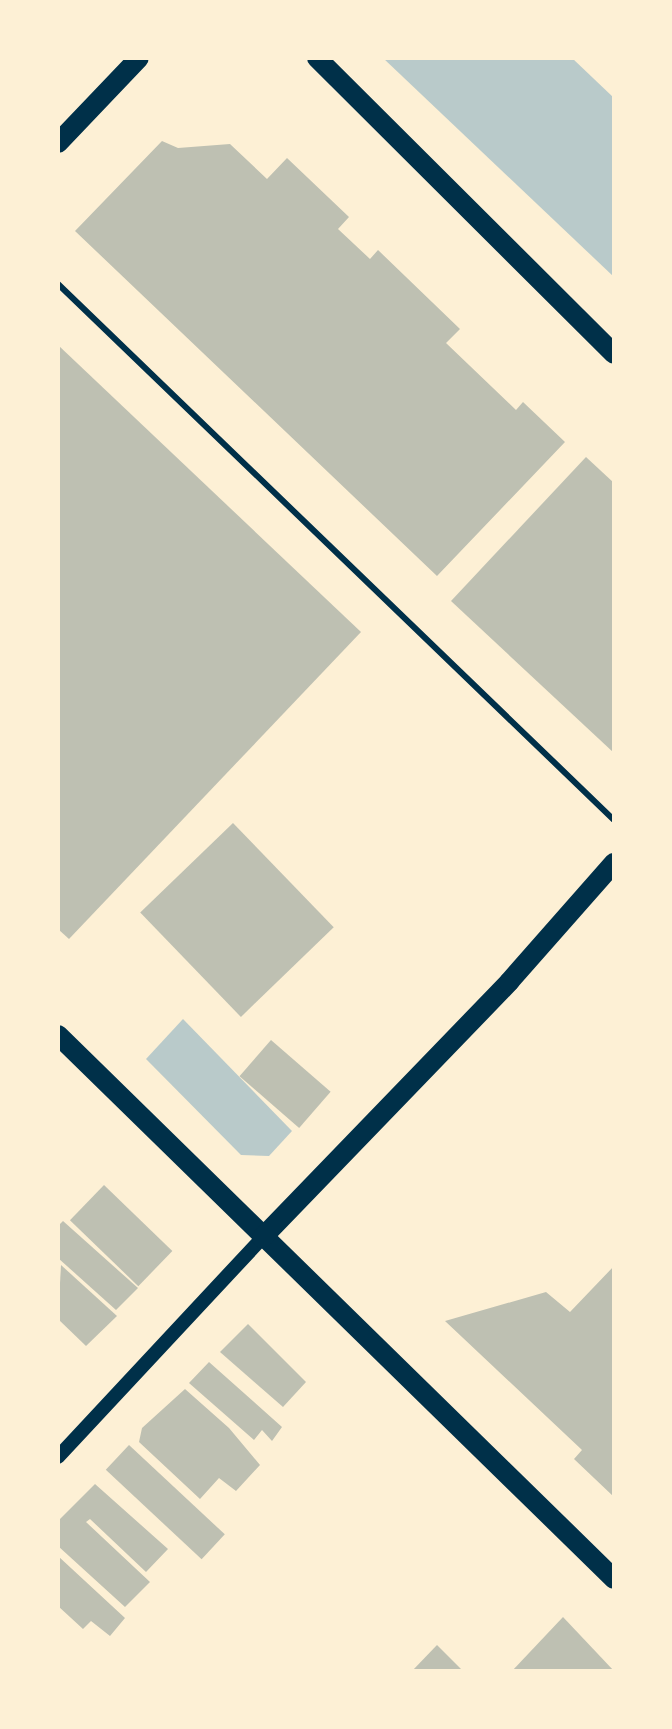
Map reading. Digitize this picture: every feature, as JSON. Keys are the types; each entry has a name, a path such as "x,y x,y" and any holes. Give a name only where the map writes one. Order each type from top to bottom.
{"main road":[{"path":"58,143 139,58"},
{"path":"317,58 614,354"},
{"path":"262,1238 509,982 614,863"},
{"path":"58,1035 238,1208 262,1238 614,1579"}],"street":[{"path":"58,1457 262,1238"}],"lane":[{"path":"58,284 614,820"}],"shaded area":[{"path":"383,58 572,58 614,98 614,277"},
{"path":"183,1019 292,1131 269,1156 241,1155 146,1059"}],"building":[{"path":"162,141 178,148 230,144 267,179 287,158 349,217 338,229 370,259 378,250 460,329 446,343 516,410 523,402 565,442 437,576 75,231"},
{"path":"58,345 361,632 69,939 58,929"},
{"path":"586,457 614,483 614,753 451,601"},
{"path":"233,823 334,927 241,1017 140,913"},
{"path":"271,1040 331,1092 299,1128 240,1076"},
{"path":"104,1185 172,1251 138,1286 70,1220"},
{"path":"63,1221 138,1288 116,1310 58,1258 58,1226"},
{"path":"61,1265 117,1316 86,1346 58,1319"},
{"path":"614,1266 614,1497 574,1459 582,1450 445,1321 546,1292 570,1312"},
{"path":"248,1324 306,1382 283,1407 220,1352"},
{"path":"209,1362 282,1427 272,1441 262,1430 254,1440 189,1383"},
{"path":"185,1389 229,1428 260,1465 236,1491 219,1478 200,1499 139,1442 142,1428"},
{"path":"129,1445 225,1534 202,1559 106,1470"},
{"path":"95,1484 168,1549 146,1572 90,1519 86,1522 150,1582 125,1607 58,1546 58,1521"},
{"path":"58,1556 125,1618 110,1636 91,1621 83,1629 58,1606"},
{"path":"563,1617 614,1671 512,1671"},
{"path":"437,1645 463,1671 412,1671"}]}
